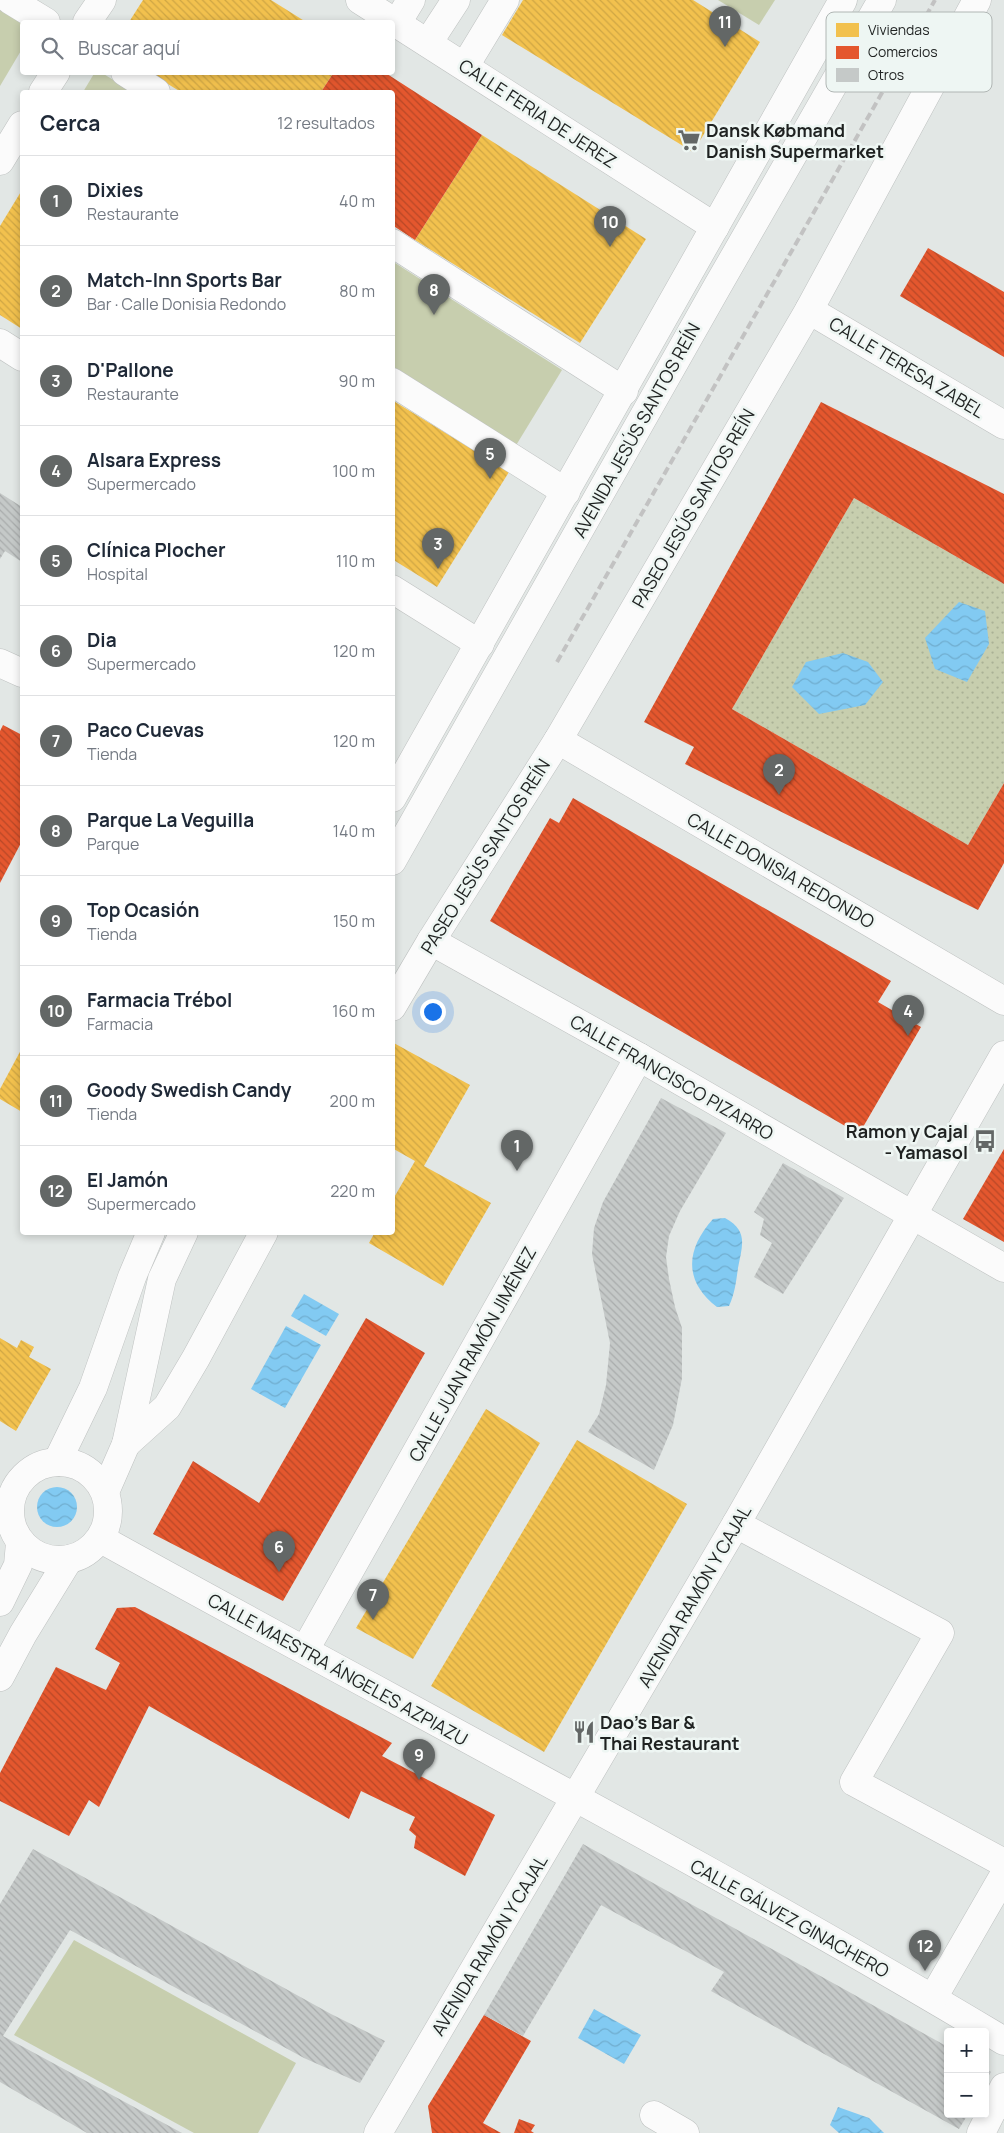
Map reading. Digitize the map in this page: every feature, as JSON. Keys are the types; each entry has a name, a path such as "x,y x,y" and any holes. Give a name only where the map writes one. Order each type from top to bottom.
{"street":[{"path":"10,0 43,20"},
{"path":"89,20 102,0"},
{"name":"CALLE FERIA DE JEREZ","path":"360,0 391,20"},
{"path":"397,24 411,0"},
{"path":"428,43 456,0"},
{"path":"465,66 505,0"},
{"name":"AVENIDA JESÚS SANTOS REÍN","path":"875,12 882,0"},
{"name":"PASEO JESÚS SANTOS REÍN","path":"970,12 977,0"},
{"name":"AVENIDA JESÚS SANTOS REÍN","path":"834,12 840,1"},
{"name":"CALLE FERIA DE JEREZ","path":"397,24 716,226"},
{"name":"AVENIDA JESÚS SANTOS REÍN","path":"395,793 624,391 826,26"},
{"path":"44,90 54,75"},
{"path":"130,75 153,90"},
{"name":"AVENIDA JESÚS SANTOS REÍN","path":"395,856 829,92"},
{"name":"PASEO JESÚS SANTOS REÍN","path":"395,1002 431,941 558,740 809,310 927,92"},
{"path":"395,246 624,391"},
{"name":"CALLE TERESA ZABEL","path":"809,310 1004,425"},
{"path":"0,343 20,356"},
{"path":"395,384 566,492"},
{"path":"395,592 480,644"},
{"path":"0,663 20,671"},
{"name":"CALLE DONISIA REDONDO","path":"558,740 1004,1001"},
{"name":"CALLE FRANCISCO PIZARRO","path":"431,941 639,1057 1004,1268"},
{"name":"AVENIDA RAMÓN Y CAJAL","path":"378,2133 736,1524 1004,1056"},
{"name":"CALLE JUAN RAMÓN JIMÉNEZ","path":"305,1650 639,1057"},
{"path":"57,1462 94,1388 132,1277 150,1235"},
{"path":"105,1492 126,1444 162,1279 183,1235"},
{"path":"126,1444 167,1407 196,1358 262,1235"},
{"path":"57,1462 72,1464 86,1470 97,1480 105,1492 108,1520 106,1532 94,1548 69,1559 56,1560 42,1558 20,1543 13,1529 9,1514 13,1490 9,1477 27,1473 41,1464 57,1462"},
{"path":"736,1524 940,1633 854,1782 1004,1863"},
{"name":"CALLE MAESTRA ÁNGELES AZPIAZU","path":"101,1539 576,1798"},
{"path":"0,1602 18,1565 20,1543"},
{"path":"0,1677 23,1634 69,1559"},
{"name":"CALLE GÁLVEZ GINACHERO","path":"576,1798 933,1998 1004,2040"},
{"path":"933,1998 1004,1876"},
{"path":"981,2133 1004,2087"},
{"path":"654,2115 685,2133"}],"green space":[{"path":"718,0 775,0 759,25"},
{"path":"0,6 20,21 20,52 0,86"},
{"path":"93,75 105,75 130,90 84,90"},
{"path":"395,263 562,370 515,447 395,370"},
{"path":"854,498 1004,584 1004,783 968,845 732,709"},
{"path":"74,1940 296,2063 258,2133 194,2133 14,2035"}],"water":[{"path":"959,602 985,611 989,644 967,682 935,669 925,638"},
{"path":"843,653 868,662 883,682 865,705 819,714 792,687 806,662"},
{"path":"725,1218 738,1228 741,1234 742,1246 735,1287 729,1306 717,1307 698,1286 692,1264 693,1253 704,1230 713,1219"},
{"path":"304,1294 339,1314 326,1336 291,1316"},
{"path":"286,1326 321,1345 285,1408 251,1389"},
{"path":"61,1487 68,1490 74,1496 77,1507 76,1515 68,1524 61,1527 53,1527 46,1524 38,1515 37,1503 40,1496 49,1488"},
{"path":"594,2009 641,2035 624,2064 578,2038"},
{"path":"838,2107 869,2118 884,2133 839,2133 830,2125"}],"building: Viviendas":[{"path":"143,0 271,0 303,20 130,20"},
{"path":"523,0 693,0 760,42 693,152 502,35"},
{"path":"153,75 332,75 322,90 178,90"},
{"path":"482,135 646,239 580,343 415,240"},
{"path":"20,193 20,328 0,315 0,226"},
{"path":"395,402 509,472 437,587 395,561"},
{"path":"395,1044 470,1085 424,1166 491,1203 443,1286 369,1243 373,1235 395,1235 395,1196 415,1161 395,1150"},
{"path":"20,1052 20,1111 0,1099 0,1089"},
{"path":"0,1338 17,1348 21,1340 34,1347 29,1357 51,1369 16,1431 0,1421"},
{"path":"486,1409 540,1443 413,1659 356,1628"},
{"path":"577,1440 687,1504 544,1752 431,1686"}],"building: Comercios":[{"path":"332,75 389,75 482,135 415,240 395,227 395,90 322,90"},
{"path":"928,248 1004,292 1004,357 900,296"},
{"path":"821,402 1004,494 1004,584 854,498 732,709 968,845 1004,783 1004,863 978,910 685,764 694,747 644,722"},
{"path":"3,725 20,734 20,845 0,883 0,731"},
{"path":"573,798 891,981 878,1002 921,1027 859,1134 490,921 550,818 559,823"},
{"path":"1004,1149 1004,1242 963,1219"},
{"path":"366,1318 425,1353 283,1601 153,1534 193,1461 259,1503"},
{"path":"135,1607 392,1743 382,1756 495,1815 465,1876 414,1848 416,1836 409,1830 415,1817 361,1791 349,1819 149,1706 99,1807 89,1800 69,1836 0,1801 0,1773 56,1667 106,1690 120,1663 95,1649 117,1608"},
{"path":"484,2015 531,2041 483,2123 501,2133 432,2133 428,2106"},
{"path":"519,2119 535,2125 531,2131 534,2133 514,2133"}],"building: Otros":[{"path":"0,493 20,506 20,561 5,551 0,559"},
{"path":"661,1098 726,1133 680,1211 669,1236 666,1257 675,1307 682,1328 682,1378 673,1425 654,1470 588,1432 599,1414 606,1385 610,1343 592,1254 594,1228 603,1202"},
{"path":"783,1163 844,1198 783,1294 754,1277 772,1243 760,1235 764,1219 754,1212"},
{"path":"583,1844 944,2045 944,2118 966,2118 959,2129 711,1991 724,1972 601,1905 523,2036 484,2015"},
{"path":"33,1849 331,2014 385,2041 360,2083 304,2058 70,1930 3,2036 182,2133 87,2133 0,2082 0,1904"}],"railway":[{"path":"928,12 935,0"},
{"path":"557,662 882,92"}],"place":[{"name":"Goody Swedish Candy","path":"725,47"},
{"name":"Dansk Købmand Danish Supermarket","path":"689,140"},
{"name":"Farmacia Trébol","path":"610,247"},
{"name":"Parque La Veguilla","path":"434,315"},
{"name":"Clínica Plocher","path":"490,479"},
{"name":"D'Pallone","path":"438,569"},
{"name":"Match-Inn Sports Bar","path":"779,795"},
{"name":"Alsara Express","path":"908,1036"},
{"name":"Ramon y Cajal - Yamasol","path":"985,1141"},
{"name":"Dixies","path":"517,1171"},
{"name":"Dia","path":"279,1572"},
{"name":"Paco Cuevas","path":"373,1620"},
{"name":"Dao's Bar & Thai Restaurant","path":"584,1732"},
{"name":"Top Ocasión","path":"419,1780"},
{"name":"El Jamón","path":"925,1971"}]}
